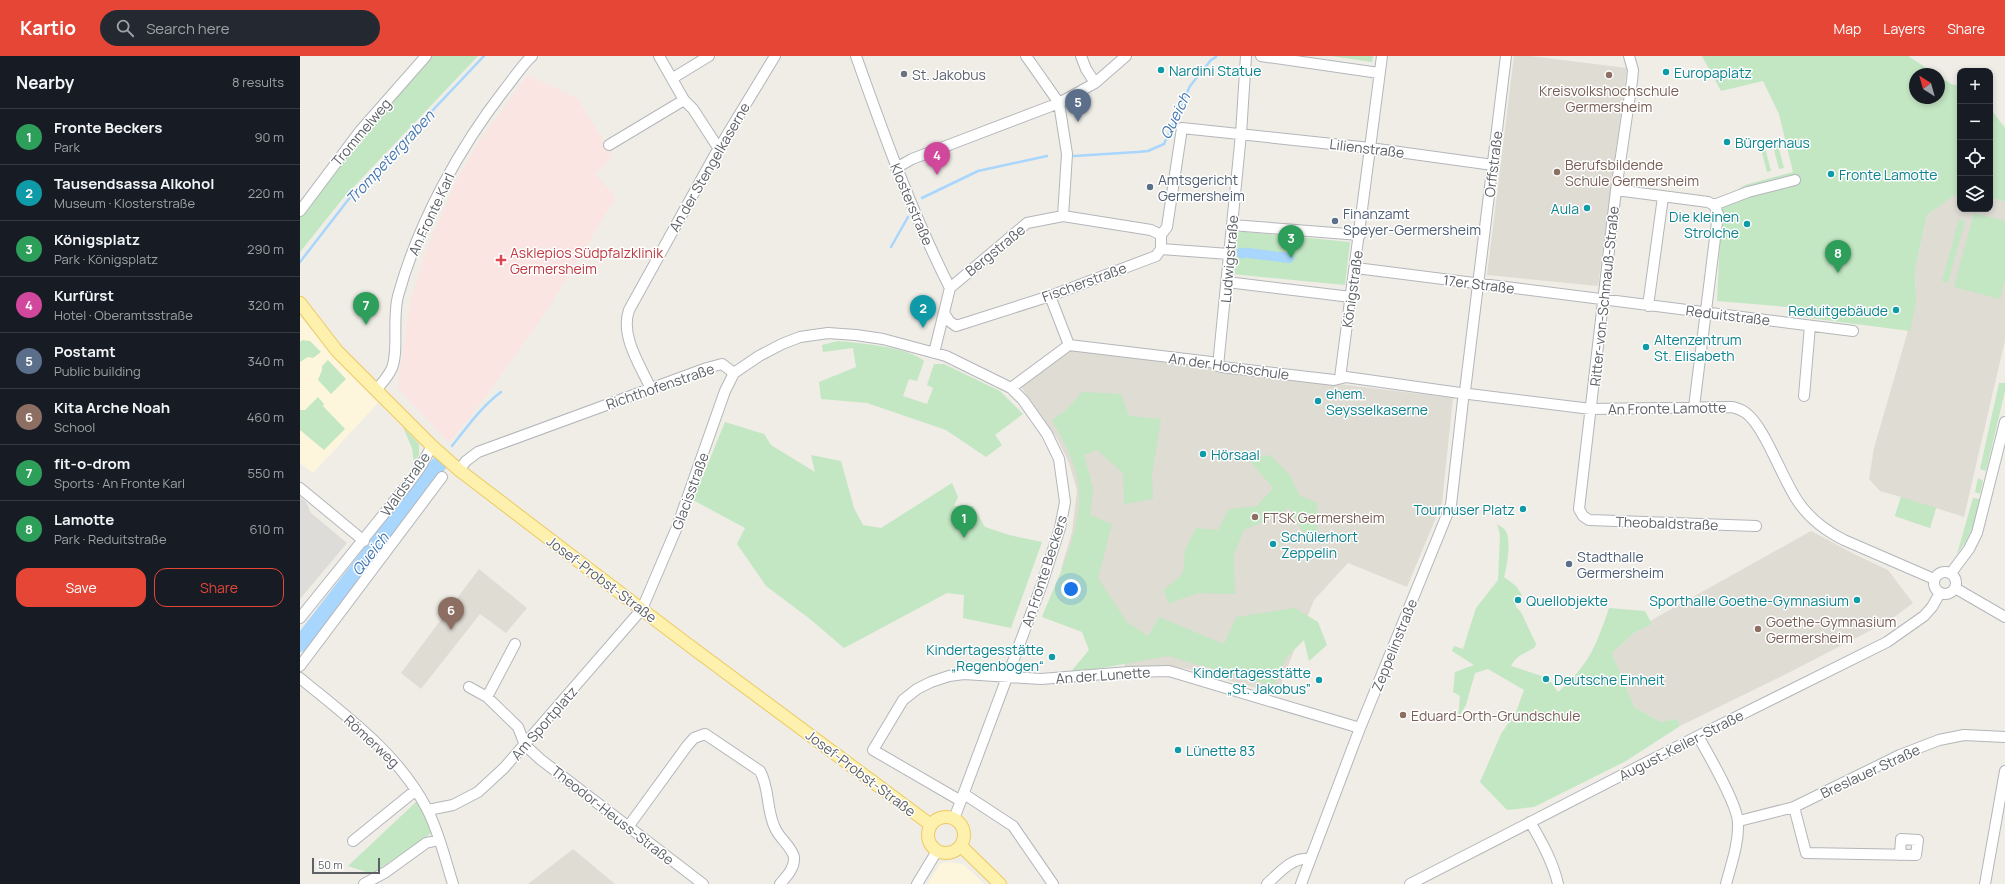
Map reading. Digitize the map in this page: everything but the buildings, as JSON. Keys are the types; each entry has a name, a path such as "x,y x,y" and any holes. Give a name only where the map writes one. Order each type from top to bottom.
{"main road":[{"name":"Josef-Probst-Straße","path":"300,303 338,351 432,446 459,470 931,825"},
{"path":"939,819 954,819 959,823 964,834 961,846 952,852 942,853 937,851 932,847 928,836 931,825 939,819"},
{"path":"961,846 1000,884"}],"street":[{"name":"Trommelweg","path":"300,210 360,131 426,56"},
{"name":"An Fronte Karl","path":"376,390 388,376 393,362 394,324 397,300 407,267 425,223 454,166 472,135 496,101 532,56"},
{"path":"659,56 673,78 684,100 693,109 719,149"},
{"path":"673,78 709,56"},
{"name":"An der Stengelkaserne","path":"651,388 626,333 627,315 638,292 719,149 775,56"},
{"name":"Klosterstraße","path":"856,56 896,168 935,258 950,288"},
{"path":"1026,56 1060,103 1067,154 1063,216"},
{"path":"1081,56 1086,69 1095,83"},
{"path":"896,168 912,159 1060,103 1095,83 1126,56"},
{"name":"Ludwigstraße","path":"1218,366 1241,134 1246,56"},
{"path":"1261,56 1319,60 1380,73"},
{"name":"Königstraße","path":"1340,378 1356,268 1382,56"},
{"name":"Orffstraße","path":"1464,394 1476,284 1493,165 1506,56"},
{"name":"Ritter-von-Schmauß-Straße","path":"1580,513 1579,499 1592,409 1616,190 1632,81 1633,70 1629,56"},
{"path":"610,145 684,100"},
{"name":"Lilienstraße","path":"1161,235 1167,227 1182,128 1370,148 1493,165"},
{"path":"1714,205 1748,192 1795,180"},
{"path":"1616,190 1708,202 1714,205 1718,214 1694,407"},
{"path":"1648,306 1663,197"},
{"name":"Bergstraße","path":"950,288 1026,223 1063,216 1151,230 1161,235"},
{"path":"1232,224 1360,236"},
{"path":"1161,235 1161,249 1229,254"},
{"name":"Fischerstraße","path":"944,313 949,321 956,326 1050,296 1156,256 1161,249"},
{"name":"17er Straße","path":"1356,268 1476,284 1603,298"},
{"path":"1227,282 1351,297"},
{"path":"934,353 950,288"},
{"path":"1011,388 1069,345 1050,296"},
{"name":"Reduitstraße","path":"1603,298 1648,306 1853,331"},
{"path":"1804,396 1810,326"},
{"name":"Richthofenstraße","path":"459,470 466,461 478,452 716,365 722,364 734,373 759,356 782,344 800,337 828,333 883,339 934,353"},
{"name":"An der Hochschule","path":"1069,345 1212,362 1218,366 1334,380 1346,377 1464,394"},
{"name":"An Fronte Beckers","path":"934,353 946,356 1011,388 1038,420 1059,459 1065,502 1060,528 1042,584 954,819"},
{"name":"Glacisstraße","path":"642,609 677,527 725,391 734,373"},
{"name":"An Fronte Lamotte","path":"1464,394 1592,409 1732,407 1745,412 1754,422 1796,498 1810,517 1831,533 1844,540 1934,578"},
{"name":"Zeppelinstraße","path":"1301,884 1360,728 1451,505 1464,394"},
{"path":"1951,573 1969,549 1977,533 2004,434 2005,422"},
{"name":"Waldstraße","path":"300,618 364,541 421,466 432,446"},
{"path":"300,666 442,477"},
{"path":"300,488 364,541"},
{"name":"Theobaldstraße","path":"1580,513 1589,520 1609,522 1756,526"},
{"path":"1942,572 1951,573 1956,581 1955,588 1950,592 1940,593 1935,588 1934,578 1942,572"},
{"path":"1955,588 2005,616"},
{"name":"August-Keiler-Straße","path":"1410,884 1426,880 1530,822 1886,642 1924,616 1932,608 1940,593"},
{"name":"Am Sportplatz","path":"428,810 453,805 478,792 504,768 525,746 642,609"},
{"path":"487,697 515,644"},
{"name":"An der Lunette","path":"873,750 903,700 917,689 932,682 949,676 964,674 1042,679 1129,672 1169,671 1360,728"},
{"name":"Römerweg","path":"300,678 384,749 403,770 428,810 453,884"},
{"path":"469,687 487,697 518,727 525,746"},
{"path":"628,827 687,746 694,738 705,734 760,771 764,779 770,814 775,829 794,855 793,866 780,884"},
{"name":"Breslauer Straße","path":"1738,821 1794,807 1900,755 1939,740 1964,735 2005,737"},
{"path":"1698,736 1714,764 1738,821 1737,841 1726,884"},
{"name":"Theodor-Heuss-Straße","path":"525,746 703,884"},
{"name":"Josef-Probst-Straße","path":"873,750 1013,826 1053,884"},
{"path":"1985,884 2001,824 2005,771"},
{"path":"353,841 416,790"},
{"path":"1794,807 1806,853 1900,855"},
{"path":"1530,822 1555,871 1558,884"},
{"path":"364,884 386,872 426,843 439,840"},
{"path":"917,884 937,851"},
{"path":"1267,884 1295,860 1302,857 1310,859"}],"shaded area":[{"name":"Berufsbildende Schule Germersheim","path":"1514,56 1530,56 1627,68 1598,286 1487,275"},
{"name":"Asklepios Südpfalzklinik Germersheim","path":"528,75 577,98 613,156 595,174 616,197 548,309 486,396 449,443 397,387 411,298 426,251 457,179 480,140"},
{"path":"1957,192 1957,212 1993,212 1993,198 2005,202 2005,340 1964,517 1936,508 1930,528 1895,516 1901,497 1880,491 1869,479 1874,448 1916,303 1915,270 1927,215"},
{"path":"300,316 329,351 378,403 313,473 300,463"},
{"name":"FTSK Germersheim","path":"1066,350 1087,350 1218,369 1453,398 1442,503 1407,587 1348,563 1314,600 1277,694 1188,669 1168,666 1126,667 1061,569 1072,532 1077,490 1069,463 1058,440 1019,384"},
{"path":"300,497 306,502 311,513 347,543 300,599"},
{"name":"Goethe-Gymnasium Germersheim","path":"1811,531 1888,570 1913,603 1889,621 1680,726 1677,719 1661,722 1634,707 1612,653 1634,633 1651,624 1650,621"},
{"path":"479,569 527,608 506,633 480,614 421,689 401,673"},
{"path":"573,849 615,884 528,884"},
{"path":"947,862 963,864 984,884 927,884 940,864"}],"green space":[{"path":"428,56 478,56 344,197 300,252 300,217 324,182"},
{"path":"1332,56 1373,56 1372,62"},
{"path":"1702,56 1908,56 1927,68 1909,68 1909,104 1945,104 1945,80 1951,84 1957,85 1957,193 1927,215 1915,270 1916,303 1910,331 1801,317 1800,308 1717,301 1722,199 1745,185 1793,172 1779,114 1763,81 1721,91"},
{"path":"1993,112 2005,128 2005,202 1993,198"},
{"path":"1778,145 1784,168 1779,169 1773,146"},
{"path":"1765,148 1771,171 1767,172 1761,149"},
{"path":"1974,213 2005,221 2005,279 2000,299 1954,287"},
{"path":"1959,219 1965,221 1948,283 1942,281"},
{"path":"1236,231 1350,242 1345,285 1232,274"},
{"path":"302,340 310,341 321,352 313,358 308,357 300,362 300,342"},
{"path":"838,341 895,349 917,356 924,361 917,381 909,379 903,396 927,404 933,388 927,385 934,364 944,364 1000,391 1023,414 995,435 1002,445 986,457 946,430 867,403 821,399 819,382 856,367 853,348 823,352 822,345"},
{"path":"328,360 346,379 331,394 318,380 322,366"},
{"path":"1999,383 2005,383 2005,391 1986,471 1980,469"},
{"path":"1082,392 1121,394 1129,416 1161,419 1152,475 1153,499 1124,504 1123,473 1097,450 1084,455 1093,488 1090,515 1112,524 1098,578 1127,622 1148,636 1159,617 1224,644 1236,617 1295,608 1318,622 1327,645 1309,661 1304,640 1285,659 1274,686 1168,656 1069,674 1089,650 1082,632 1042,617 1068,554 1077,521 1079,505 1078,479 1069,453 1052,420 1066,410"},
{"path":"318,397 324,404 323,406 345,429 324,450 300,430 300,410 305,410"},
{"path":"725,422 764,434 771,445 815,472 811,455 841,461 854,508 863,525 881,528 952,483 958,497 954,506 973,506 985,527 1009,535 1042,542 1011,628 963,618 964,595 947,593 844,648 810,619 766,586 737,544 745,528 693,500"},
{"path":"403,427 419,444 419,455 414,463 412,448"},
{"path":"1270,455 1290,475 1299,495 1317,503 1318,542 1302,531 1289,508 1244,530 1234,554 1235,594 1198,593 1168,604 1164,590 1183,573 1185,549 1196,528 1218,530 1229,509 1257,506 1273,488 1248,459"},
{"path":"1978,478 1983,481 1980,494 1975,492"},
{"path":"1901,497 1936,508 1930,528 1895,516"},
{"path":"1973,498 1980,499 1977,514 1966,541 1957,554"},
{"path":"1497,524 1505,530 1509,546 1504,577 1516,586 1522,595 1514,599 1516,607 1521,612 1536,644 1535,647 1516,659 1511,666 1548,678 1558,692 1569,682 1584,664 1600,633 1609,608 1645,611 1652,624 1634,633 1612,653 1634,707 1661,722 1677,719 1680,726 1626,761 1534,807 1507,810 1480,782 1501,734 1516,712 1524,690 1488,669 1475,673 1466,705 1458,718 1460,696 1453,692 1455,672 1474,665 1452,651 1454,646 1463,649 1476,608 1498,580 1500,535"},
{"path":"416,802 423,810 433,832 372,874 348,866"}],"water":[{"path":"1240,248 1244,248 1246,249 1246,257 1240,258 1237,255 1237,251"}],"waterway":[{"name":"Trompetergraben","path":"300,262 348,200 484,56"},
{"name":"Queich","path":"1074,156 1148,151 1164,144 1190,86 1211,60 1216,57"},
{"name":"Queich","path":"922,198 978,171 1047,156"},
{"name":"Queich","path":"891,247 908,217"},
{"path":"1248,253 1289,258"},
{"name":"Queich","path":"452,446 481,411 501,392"},
{"name":"Queich","path":"300,644 439,464"}],"place":[{"name":"Nardini Statue","path":"1161,70"},
{"name":"Europaplatz","path":"1666,72"},
{"name":"St. Jakobus","path":"904,74"},
{"name":"Kreisvolkshochschule Germersheim","path":"1609,75"},
{"name":"Postamt","path":"1078,122"},
{"name":"Bürgerhaus","path":"1727,142"},
{"name":"Berufsbildende Schule Germersheim","path":"1557,172"},
{"name":"Fronte Lamotte","path":"1831,174"},
{"name":"Kurfürst","path":"937,175"},
{"name":"Amtsgericht Germersheim","path":"1150,187"},
{"name":"Aula","path":"1587,208"},
{"name":"Finanzamt Speyer-Germersheim","path":"1335,221"},
{"name":"Die kleinen Strolche","path":"1747,224"},
{"name":"Königsplatz","path":"1291,258"},
{"name":"Asklepios Südpfalzklinik Germersheim","path":"501,260"},
{"name":"Lamotte","path":"1838,273"},
{"name":"Reduitgebäude","path":"1896,310"},
{"name":"fit-o-drom","path":"366,325"},
{"name":"Tausendsassa Alkohol","path":"923,328"},
{"name":"Altenzentrum St. Elisabeth","path":"1646,347"},
{"name":"ehem. Seysselkaserne","path":"1318,401"},
{"name":"Hörsaal","path":"1203,454"},
{"name":"Tournuser Platz","path":"1523,509"},
{"name":"FTSK Germersheim","path":"1255,517"},
{"name":"Fronte Beckers","path":"964,538"},
{"name":"Schülerhort Zeppelin","path":"1273,544"},
{"name":"Stadthalle Germersheim","path":"1569,564"},
{"name":"Quellobjekte","path":"1518,600"},
{"name":"Sporthalle Goethe-Gymnasium","path":"1857,600"},
{"name":"Goethe-Gymnasium Germersheim","path":"1758,629"},
{"name":"Kita Arche Noah","path":"451,630"},
{"name":"Kindertagesstätte „Regenbogen“","path":"1052,657"},
{"name":"Deutsche Einheit","path":"1546,679"},
{"name":"Kindertagesstätte „St. Jakobus”","path":"1319,680"},
{"name":"Eduard-Orth-Grundschule","path":"1403,715"},
{"name":"Lünette 83","path":"1178,750"}]}
